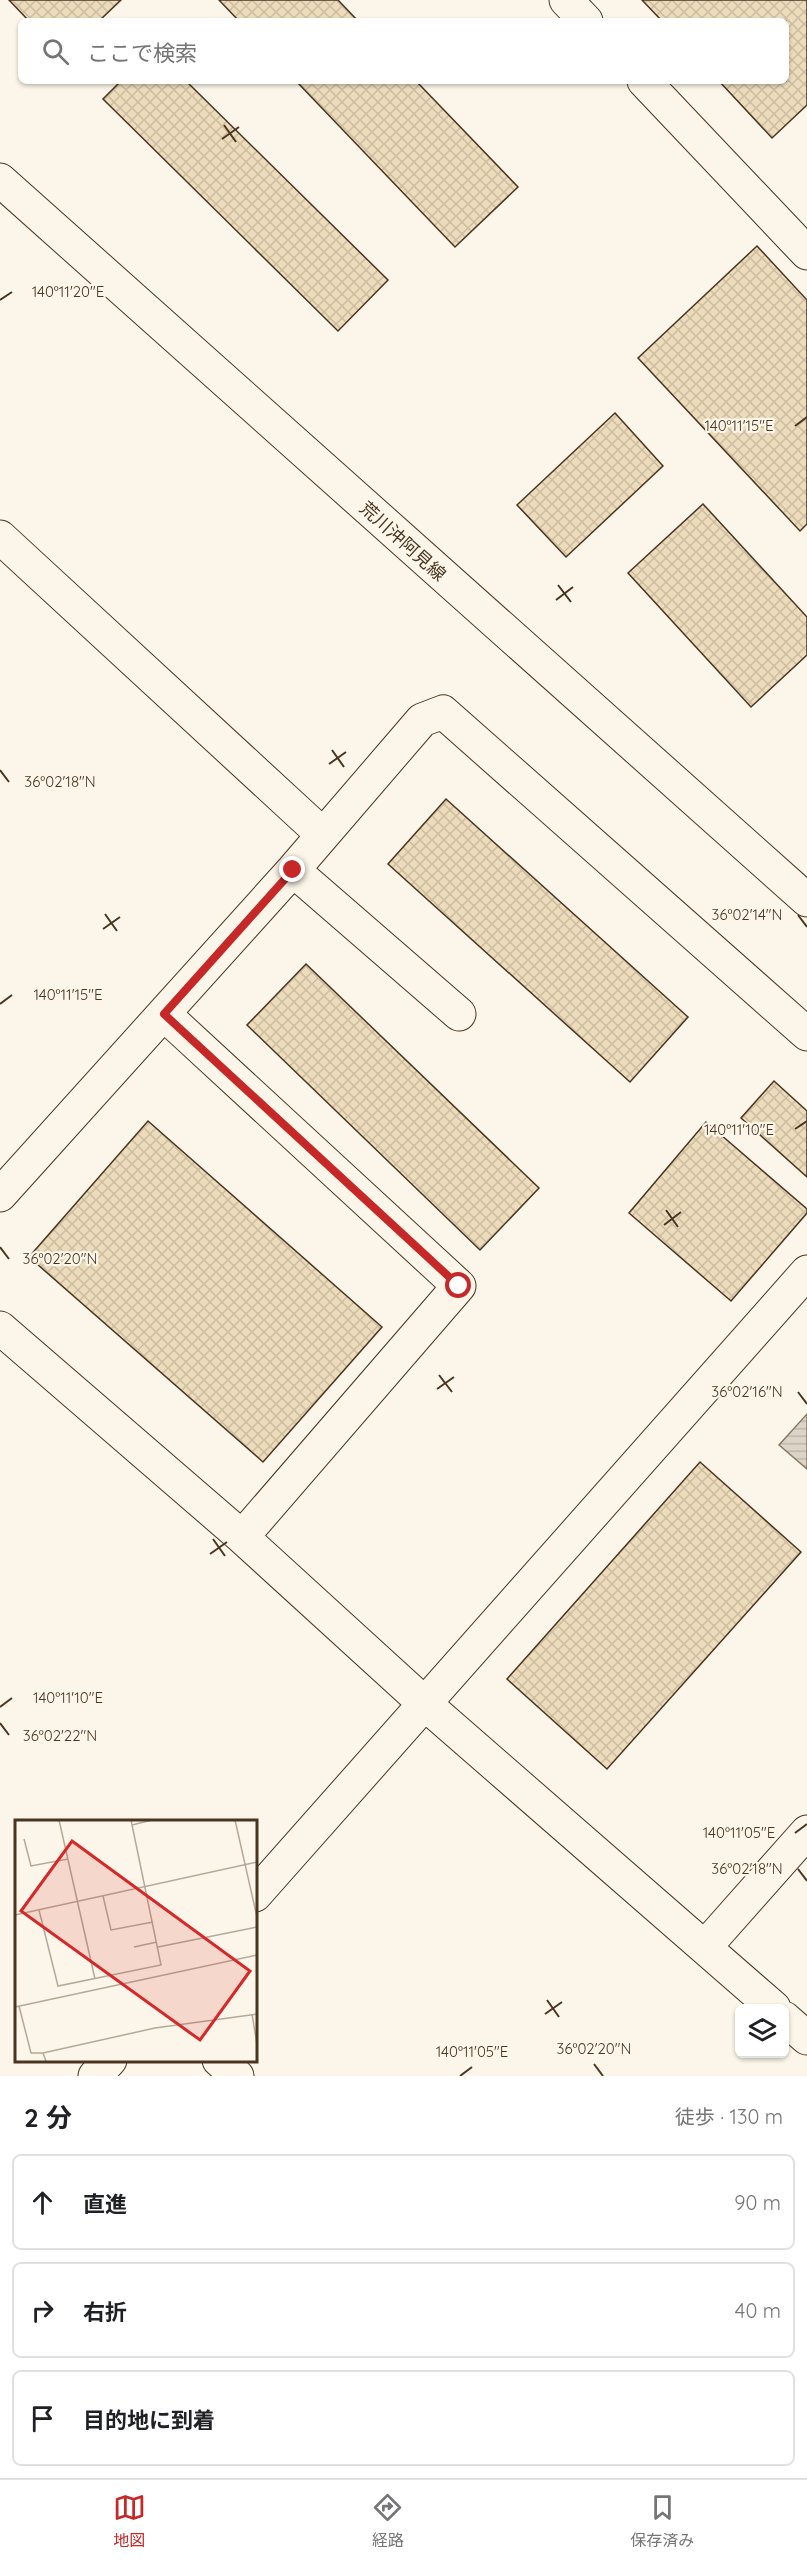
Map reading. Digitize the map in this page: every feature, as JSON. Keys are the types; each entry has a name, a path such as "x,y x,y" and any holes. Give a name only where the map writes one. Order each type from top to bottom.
{"main road":[{"path":"566,0 583,18"},
{"path":"647,84 807,253"},
{"name":"荒川沖阿見線","path":"0,180 807,900"},
{"path":"0,537 322,834"},
{"path":"0,1195 293,870 422,720 443,712 807,1034"},
{"path":"293,870 459,1014"},
{"path":"164,1014 459,1286 242,1537"},
{"path":"256,1894 807,1272"},
{"path":"0,1328 242,1537 424,1703 769,2004"},
{"path":"705,1947 807,1832"},
{"path":"789,2022 807,2038"},
{"path":"95,2076 109,2061"},
{"path":"220,2061 237,2076"}],"shaded area":[{"path":"807,1414 807,1469 779,1445"}],"building":[{"path":"9,0 121,0 102,18 26,18"},
{"path":"219,0 338,0 355,18 236,18"},
{"path":"642,0 807,0 807,105 772,138 722,84 789,84 789,18 659,18"},
{"path":"118,84 189,84 388,280 338,331 103,99"},
{"path":"299,84 419,84 518,187 455,247"},
{"path":"757,246 807,300 807,524 800,531 638,358"},
{"path":"615,413 663,466 566,557 517,505"},
{"path":"703,504 807,617 807,655 751,707 628,573"},
{"path":"446,799 688,1017 630,1082 388,864"},
{"path":"306,964 539,1188 480,1250 247,1025"},
{"path":"774,1081 807,1111 807,1177 741,1118"},
{"path":"148,1121 382,1327 263,1462 29,1257"},
{"path":"706,1122 807,1209 807,1213 731,1301 629,1213"},
{"path":"700,1462 801,1552 607,1769 507,1679"}],"route":[{"path":"293,870 164,1014 459,1286"}]}
